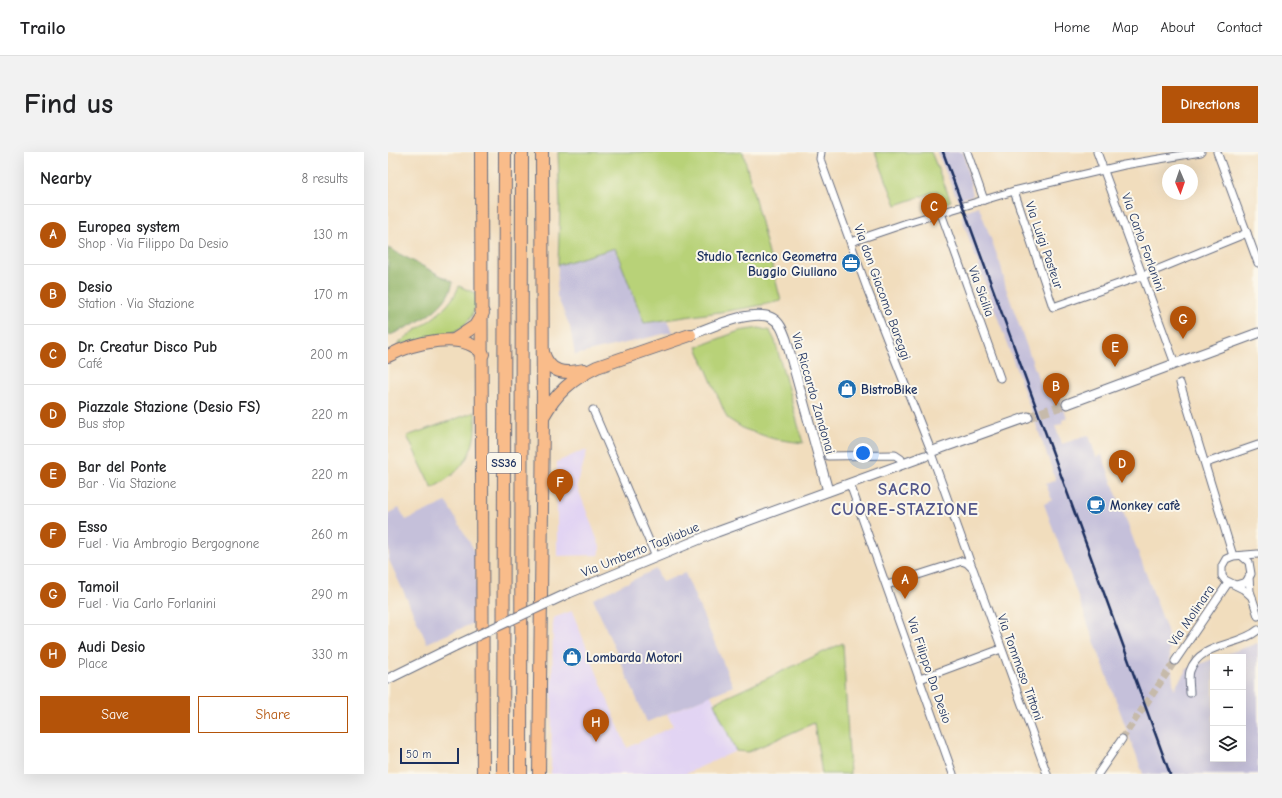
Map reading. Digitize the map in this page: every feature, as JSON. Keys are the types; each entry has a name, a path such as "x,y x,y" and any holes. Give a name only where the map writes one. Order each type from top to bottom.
{"highway":[{"path":"481,152 483,313 483,774"},
{"name":"SS36","path":"504,774 505,152"},
{"name":"SS36","path":"521,774 522,152"},
{"path":"539,774 543,418 542,152"},
{"path":"454,340 475,326 483,313"},
{"path":"542,347 545,359 554,369 566,373 597,367 690,335"},
{"path":"388,356 413,346 454,340 477,346 483,354"},
{"path":"543,418 559,392 572,381 597,367"}],"street":[{"path":"967,152 984,200"},
{"name":"Via Carlo Forlanini","path":"1097,152 1144,275 1175,364"},
{"path":"852,242 941,212 1014,191 1104,171 1124,165 1201,152"},
{"path":"1217,152 1258,263"},
{"name":"Via don Giacomo Bareggi","path":"820,155 852,242 868,291 924,434 928,453"},
{"name":"Via Luigi Pasteur","path":"1014,191 1053,307 1144,275"},
{"name":"Via Sicilia","path":"941,212 1000,378"},
{"path":"1144,275 1247,233"},
{"name":"Via Riccardo Zandonai","path":"690,335 754,315 771,318 779,325 786,339 828,491"},
{"path":"1067,404 1258,333"},
{"path":"1180,383 1206,463 1233,556 1258,554"},
{"path":"593,410 656,557"},
{"name":"Via Umberto Tagliabue","path":"388,679 569,593 717,532 1028,417"},
{"path":"1206,463 1258,445"},
{"name":"Via Tommaso Tittoni","path":"928,453 936,468 1047,774"},
{"path":"828,456 895,455 906,463"},
{"name":"Via Filippo Da Desio","path":"850,484 953,774"},
{"path":"962,561 965,550"},
{"name":"Via Molinara","path":"1175,661 1232,584 1222,576 1222,566 1226,559 1233,556"},
{"path":"1242,556 1249,562 1251,570 1250,578 1252,597 1258,616"},
{"path":"887,585 962,561 967,563 973,569"},
{"path":"1251,570 1258,562"},
{"path":"1232,584 1244,583 1250,578"},
{"path":"1232,584 1243,588 1252,597"},
{"path":"1190,693 1190,671 1202,653 1250,636 1258,630"},
{"path":"920,679 1001,649"},
{"path":"1098,774 1122,739"}],"shaded area":[{"path":"937,152 963,152 973,195 958,200"},
{"path":"978,206 1001,266 1006,288 1043,392 1050,389 1052,392 1057,390 1067,418 1062,420 1063,423 1055,426 1062,444 1089,435 1096,457 1102,455 1167,630 1174,689 1187,669 1210,660 1210,762 1246,762 1246,654 1227,654 1258,643 1258,774 1143,774 1044,504 1052,500 1046,484 1056,480 961,216 964,215 963,212"},
{"path":"615,248 644,323 667,321 672,332 575,355 570,327 557,296 558,265"},
{"path":"584,450 587,451 577,486 600,547 599,555 557,556 557,462"},
{"path":"446,502 477,555 476,622 427,643 389,560 388,514 399,508 406,520"},
{"path":"656,569 662,582 685,573 733,686 647,722 593,599"},
{"name":"Lombarda Motori","path":"572,611 627,748 673,726 667,714 711,695 736,751 685,774 551,774 553,618"}],"green space":[{"path":"558,152 743,152 781,301 747,308 644,323 615,248 558,265 560,205"},
{"path":"875,152 931,152 951,201 942,204 937,191 896,205"},
{"path":"388,248 453,282 444,301 436,309 418,322 388,336"},
{"path":"459,286 477,294 474,309 469,320 450,334 397,345 448,305"},
{"path":"759,328 770,331 775,341 803,443 774,439 744,429 727,418 697,347 739,331"},
{"path":"475,412 474,437 467,458 453,474 432,488 407,436"},
{"path":"843,643 850,774 822,774 814,723 748,752 736,751 714,703"}],"tunnel":[{"path":"1028,417 1067,404"},
{"path":"1122,739 1175,661"}],"railway":[{"path":"943,152 1170,774"}],"place":[{"name":"Dr. Creatur Disco Pub","path":"934,226"},
{"name":"Studio Tecnico Geometra Buggio Giuliano","path":"851,263"},
{"name":"Tamoil","path":"1183,339"},
{"name":"Bar del Ponte","path":"1115,367"},
{"name":"BistroBike","path":"847,389"},
{"name":"Desio","path":"1056,406"},
{"name":"Piazzale Stazione (Desio FS)","path":"1122,483"},
{"name":"Esso","path":"560,502"},
{"name":"Monkey cafè","path":"1096,505"},
{"name":"Europea system","path":"905,599"},
{"name":"Lombarda Motori","path":"572,657"},
{"name":"Audi Desio","path":"596,742"}],"district":[{"name":"SACRO CUORE-STAZIONE","path":"905,499"}]}
